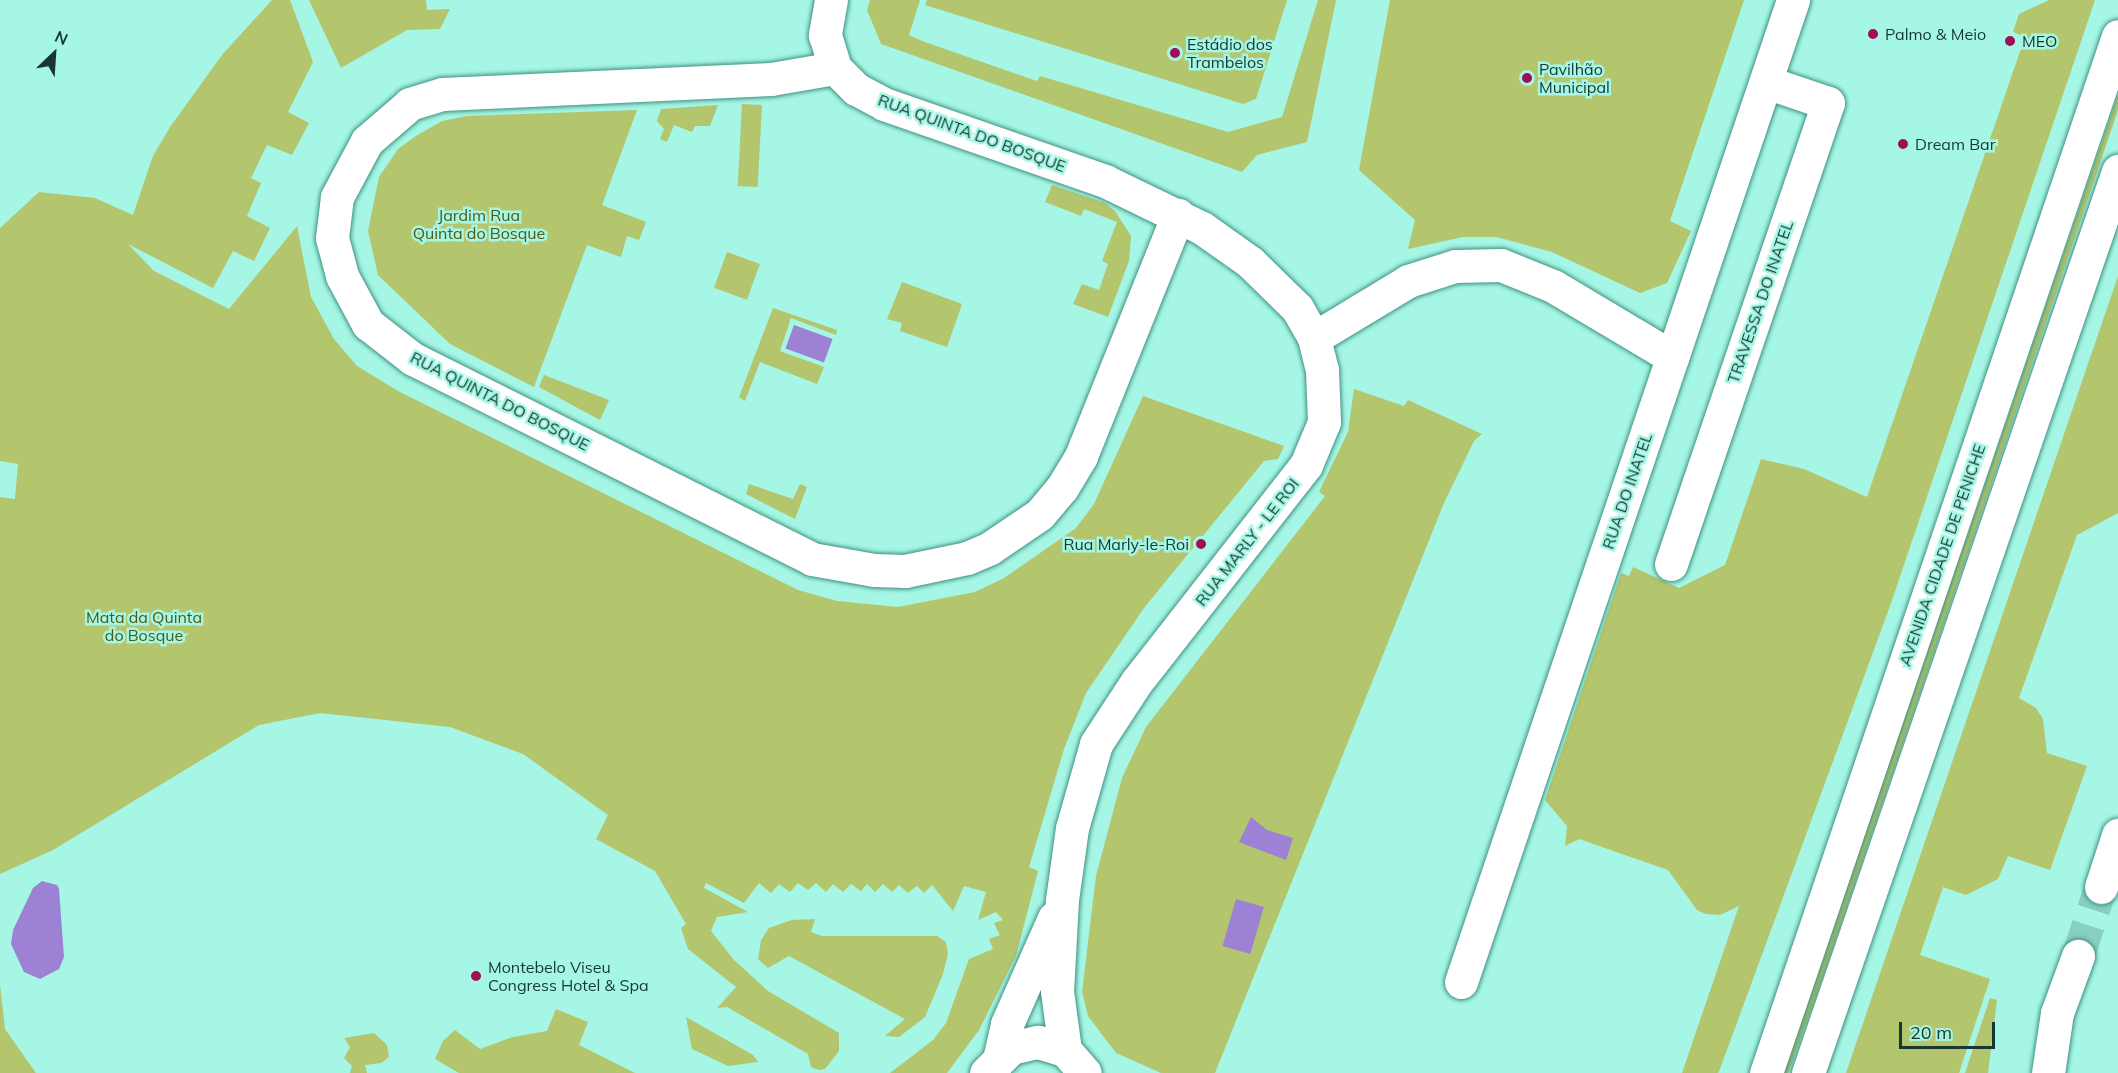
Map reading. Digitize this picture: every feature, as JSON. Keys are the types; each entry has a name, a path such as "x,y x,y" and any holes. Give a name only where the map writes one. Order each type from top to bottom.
{"street":[{"path":"831,0 825,35 835,68"},
{"name":"RUA DO INATEL","path":"1461,982 1793,0"},
{"name":"AVENIDA CIDADE DE PENICHE","path":"1766,1073 2118,36"},
{"name":"RUA QUINTA DO BOSQUE","path":"1178,215 1081,456 1062,488 1040,514 990,548 967,558 905,571 874,570 812,559 413,358 368,324 342,276 332,238 337,197 367,141 410,104 442,93 771,79 835,68 856,88 884,104 1105,181 1178,215 1250,262 1297,308 1314,338"},
{"name":"TRAVESSA DO INATEL","path":"1671,564 1828,104 1766,82"},
{"path":"1808,1073 2118,171"},
{"path":"1314,338 1408,281 1455,266 1500,265 1553,286 1672,357"},
{"name":"RUA MARLY - LE ROI","path":"1082,1065 1057,991 1062,900 1072,828 1096,744 1137,681 1306,465 1323,422 1325,402 1314,338"},
{"path":"2101,886 2118,836"},
{"name":"RUA MARLY - LE ROI","path":"993,1064 1007,1024 1062,900"},
{"path":"2048,1073 2057,1013 2078,956"},
{"path":"1753,1073 1787,1012"},
{"path":"993,1064 1031,1042 1082,1065"}],"green space":[{"name":"Mata da Quinta do Bosque","path":"272,0 290,0 313,62 288,112 309,123 292,155 267,145 251,178 261,183 247,216 270,228 254,261 233,251 213,288 128,244 154,271 229,309 297,226 311,297 334,339 357,366 398,391 798,590 837,601 898,607 975,592 1004,578 1076,528 1094,504 1143,396 1284,446 1278,459 1264,461 1144,608 1086,693 1064,749 1029,867 1038,871 1016,956 979,1030 947,1073 890,1073 933,1040 946,1023 969,959 993,949 989,939 1000,935 994,923 1003,920 996,912 978,920 986,892 964,886 953,911 932,885 924,893 917,886 908,893 899,885 892,892 883,884 875,892 867,884 861,891 851,884 843,892 833,884 826,892 816,883 808,890 798,883 790,892 779,884 771,893 759,883 744,903 706,883 704,888 748,912 717,917 711,931 734,960 768,991 839,1033 839,1051 825,1069 819,1070 811,1067 808,1054 727,1007 717,1008 736,987 688,949 681,928 686,924 655,871 596,839 608,815 523,754 450,727 320,713 259,725 53,850 0,874 0,497 15,499 18,464 0,461 0,228 39,192 95,198 133,215 153,156 170,127 222,55"},
{"path":"309,0 426,0 427,10 450,9 440,29 407,30 341,68"},
{"path":"870,0 920,0 909,35 922,41 1037,81 1040,76 1228,132 1282,117 1318,0 1336,0 1307,142 1257,155 1242,172 881,44 867,10"},
{"name":"Estádio dos Trambelos","path":"927,0 1287,0 1256,99 1243,104 925,5"},
{"path":"1390,0 1744,0 1670,221 1691,231 1667,283 1640,293 1552,252 1496,237 1463,237 1408,249 1415,220 1359,170"},
{"path":"2049,0 2095,0 1890,606 1720,1069 1718,1073 1682,1073 1739,906 1720,915 1706,914 1697,910 1668,870 1579,839 1565,846 1567,826 1545,800 1621,573 1629,576 1633,567 1679,588 1725,565 1761,459 1804,469 1867,497 2025,37 2013,32 2019,14"},
{"path":"2118,95 2118,110 1817,994 1788,1073 1783,1073"},
{"path":"742,104 762,105 758,187 738,186"},
{"path":"718,105 710,126 695,126 692,132 674,125 667,142 660,139 664,129 657,121 661,109"},
{"name":"Jardim Rua Quinta do Bosque","path":"637,110 602,205 646,222 639,240 627,236 621,257 587,245 534,387 450,344 378,275 368,231 379,177 398,149 416,136 442,121 467,116"},
{"path":"1052,185 1105,203 1115,211 1131,236 1129,261 1108,317 1073,304 1082,284 1099,290 1108,264 1102,261 1117,222 1084,209 1081,216 1045,202"},
{"path":"727,252 760,264 747,300 714,288"},
{"path":"2118,276 2118,513 2077,535 2019,698 2036,708 2043,719 2047,753 2087,766 2050,870 2008,856 1998,879 1966,895 1943,887 1920,955 1990,979 1959,1073 1846,1073"},
{"path":"902,282 962,304 947,347 900,331 902,323 887,319"},
{"path":"773,308 837,330 836,335 791,318 780,351 824,367 817,384 760,362 745,401 739,397"},
{"path":"544,375 609,400 600,420 539,387"},
{"path":"1354,389 1404,406 1408,400 1482,434 1474,441 1444,503 1215,1073 1161,1073 1116,1053 1088,1016 1082,992 1096,876 1122,778 1146,727 1325,496 1319,492 1348,432"},
{"path":"749,484 793,499 800,484 807,487 795,519 746,494"},
{"path":"815,919 811,932 822,936 937,936 946,942 948,954 943,974 925,1017 899,1037 885,1036 905,1019 789,956 768,968 758,959 761,940 769,928 792,920"},
{"path":"0,985 5,1029 36,1073 0,1073"},
{"path":"1990,998 1997,1000 1988,1073 1965,1073"},
{"path":"556,1009 588,1022 579,1045 635,1073 459,1073 435,1059 443,1041 455,1030 480,1049 513,1037 547,1031"},
{"path":"686,1017 753,1055 758,1062 728,1066 692,1049"},
{"path":"374,1033 387,1045 389,1057 381,1063 365,1065 367,1073 350,1073 352,1066 344,1058 350,1047 344,1038"}],"shaded area":[{"path":"794,325 833,339 824,363 785,348"},
{"path":"1251,817 1267,830 1293,838 1286,860 1239,842"},
{"path":"42,881 57,885 59,889 64,957 59,969 40,979 24,972 11,944 13,930 33,888"},
{"path":"1236,899 1264,907 1250,954 1222,946"}],"tunnel":[{"path":"2078,956 2101,887"}],"place":[{"name":"Palmo & Meio","path":"1873,34"},
{"name":"MEO","path":"2010,41"},
{"name":"Estádio dos Trambelos","path":"1175,53"},
{"name":"Pavilhão Municipal","path":"1527,78"},
{"name":"Dream Bar","path":"1903,144"},
{"name":"Rua Marly-le-Roi","path":"1201,544"},
{"name":"Montebelo Viseu Congress Hotel & Spa","path":"476,976"}]}
